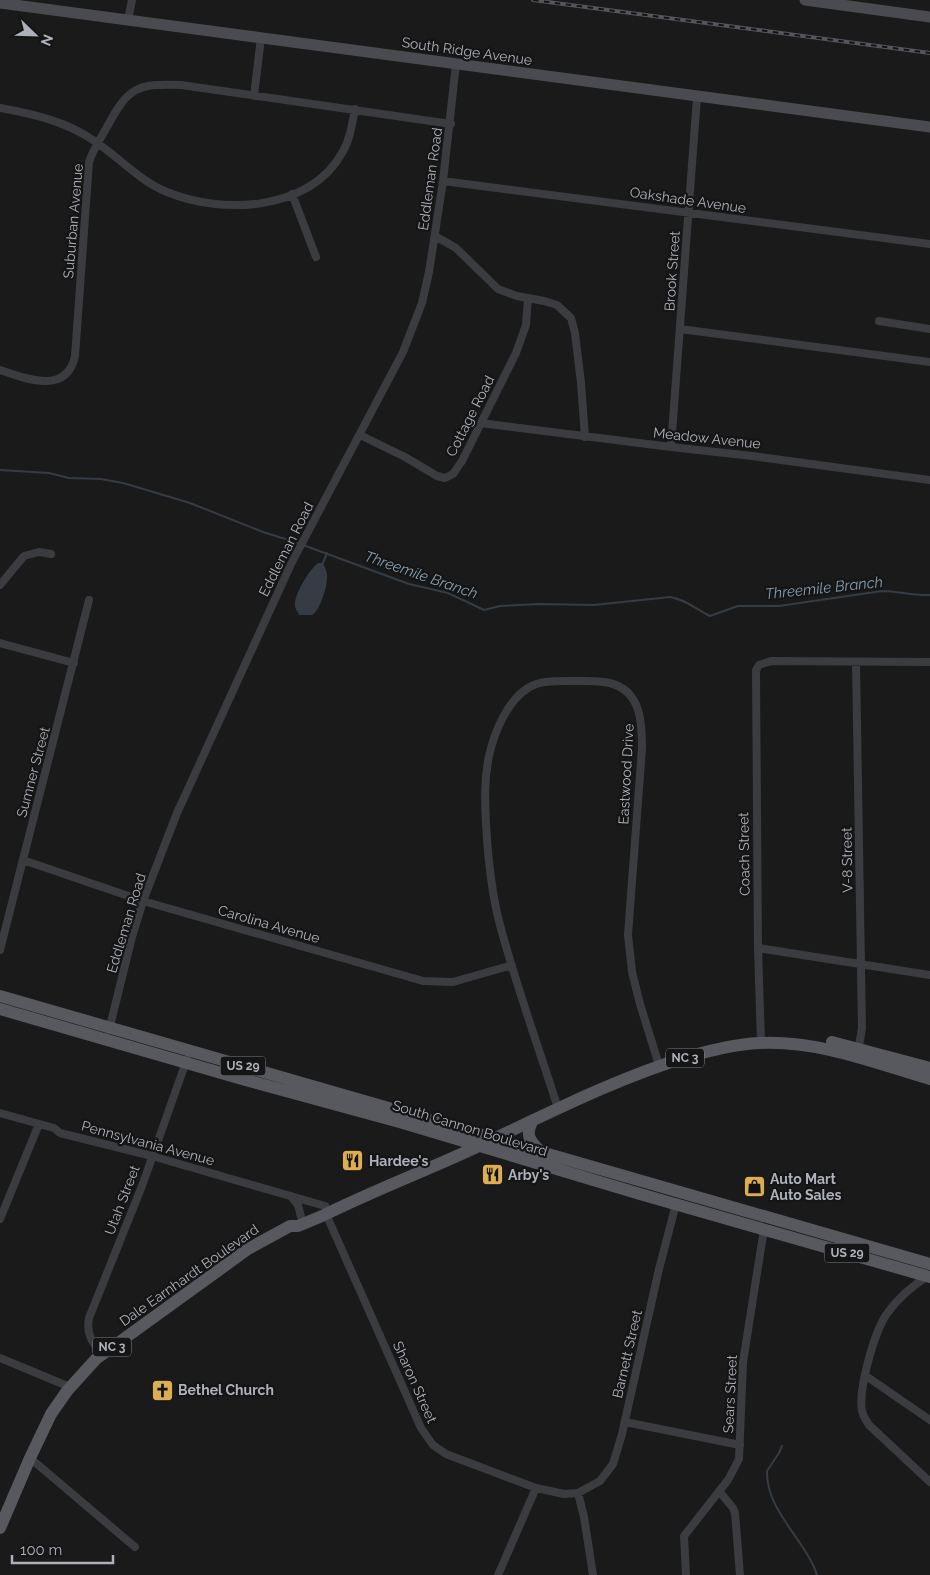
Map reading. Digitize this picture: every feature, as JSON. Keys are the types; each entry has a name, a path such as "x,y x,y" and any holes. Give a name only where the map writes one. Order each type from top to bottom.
{"main road":[{"name":"South Cannon Boulevard","path":"0,996 108,1033 482,1140 676,1204 764,1230 930,1273"},
{"name":"South Cannon Boulevard","path":"0,1009 108,1033"},
{"name":"Dale Earnhardt Boulevard","path":"482,1140 612,1076 658,1062 761,1039 858,1053 930,1068"},
{"name":"Dale Earnhardt Boulevard","path":"858,1053 930,1079"},
{"name":"South Cannon Boulevard","path":"188,1056 482,1140 540,1151 724,1204 930,1273"},
{"name":"Dale Earnhardt Boulevard","path":"290,1226 298,1226 326,1210 482,1140 533,1120 658,1062"},
{"path":"533,1120 528,1135 540,1151"},
{"name":"US 29","path":"676,1204 688,1201 713,1205 724,1204"},
{"name":"Dale Earnhardt Boulevard","path":"0,1528 30,1458 52,1414 80,1375 102,1355 248,1249 290,1226 301,1217 326,1210"}],"street":[{"path":"128,20 132,0"},
{"path":"805,0 850,3 930,17"},
{"name":"South Ridge Avenue","path":"0,3 930,127"},
{"path":"254,96 261,38"},
{"name":"Eddleman Road","path":"108,1033 143,901 177,813 291,564 403,352 418,316 429,272 435,236 451,124 456,64"},
{"name":"Suburban Avenue","path":"0,370 19,376 47,380 60,379 72,370 75,356 88,170 92,153 124,100 138,88 157,84 181,85 451,124"},
{"name":"Brook Street","path":"672,448 697,97"},
{"path":"0,108 47,118 75,130 98,144 152,186 191,200 212,204 242,206 264,203 292,194 312,185 327,174 346,145 355,109"},
{"name":"Oakshade Avenue","path":"443,181 930,244"},
{"path":"292,194 316,257"},
{"path":"435,236 456,248 498,289 516,296 544,300 557,305 572,318 576,333 585,437"},
{"name":"Cottage Road","path":"360,435 404,457 432,475 445,478 453,474 458,468 516,353 526,325 528,298"},
{"path":"879,321 930,329"},
{"path":"680,329 930,362"},
{"name":"Meadow Avenue","path":"481,423 930,480"},
{"path":"0,586 24,556 39,552 51,554"},
{"name":"Sumner Street","path":"0,950 89,600"},
{"path":"0,643 74,663"},
{"name":"Coach Street","path":"761,1039 758,948 756,670 759,665 771,661 856,662"},
{"path":"856,662 930,662"},
{"name":"V-8 Street","path":"856,662 862,1028 858,1053"},
{"name":"Eastwood Drive","path":"556,1102 499,924 487,841 486,778 490,754 498,731 512,703 532,685 558,681 594,681 614,684 635,702 642,725 642,748 628,935 632,972 658,1062"},
{"name":"Carolina Avenue","path":"23,860 143,901 423,981 453,982 512,965"},
{"path":"758,948 930,975"},
{"name":"Utah Street","path":"102,1355 90,1339 87,1326 89,1318 142,1186 188,1056"},
{"name":"Pennsylvania Avenue","path":"0,1113 54,1128 60,1132 291,1196 326,1210"},
{"path":"0,1219 38,1124"},
{"path":"291,1196 298,1205 301,1217"},
{"name":"Barnett Street","path":"578,1493 595,1484 607,1474 612,1464 625,1422 659,1269 676,1204"},
{"name":"Sharon Street","path":"326,1210 421,1428 428,1440 446,1454 536,1488 564,1494 578,1493"},
{"name":"Sears Street","path":"625,1422 740,1445 743,1362 764,1230"},
{"path":"930,1273 914,1285 886,1316 874,1341 862,1405 864,1418 874,1431 930,1482"},
{"path":"0,1358 70,1387"},
{"path":"866,1376 930,1420"},
{"path":"686,1575 684,1536 728,1480 737,1464 740,1445"},
{"path":"30,1458 135,1547"},
{"path":"498,1575 536,1488"},
{"path":"719,1491 735,1513 740,1575"},
{"path":"578,1493 584,1517 592,1575"}],"shaded area":[{"path":"318,563 323,563 327,574 327,582 318,609 312,615 299,615 295,607 296,596 306,577"}],"waterway":[{"name":"Threemile Branch","path":"0,470 49,473 69,478 101,479 123,483 190,503 263,532 298,543"},
{"name":"Threemile Branch","path":"303,545 409,584 448,593 484,610 500,606 540,604 594,605 670,597 686,602 710,616 738,606 779,606 882,591 930,595"},
{"path":"322,565 327,553"},
{"path":"782,1446 767,1471 768,1485 779,1512 804,1549 817,1575"}],"railway":[{"path":"533,0 930,53"}],"place":[{"name":"Hardee's","path":"353,1161"},
{"name":"Arby's","path":"492,1175"},
{"name":"Auto Mart Auto Sales","path":"754,1187"},
{"name":"Bethel Church","path":"162,1390"}]}
